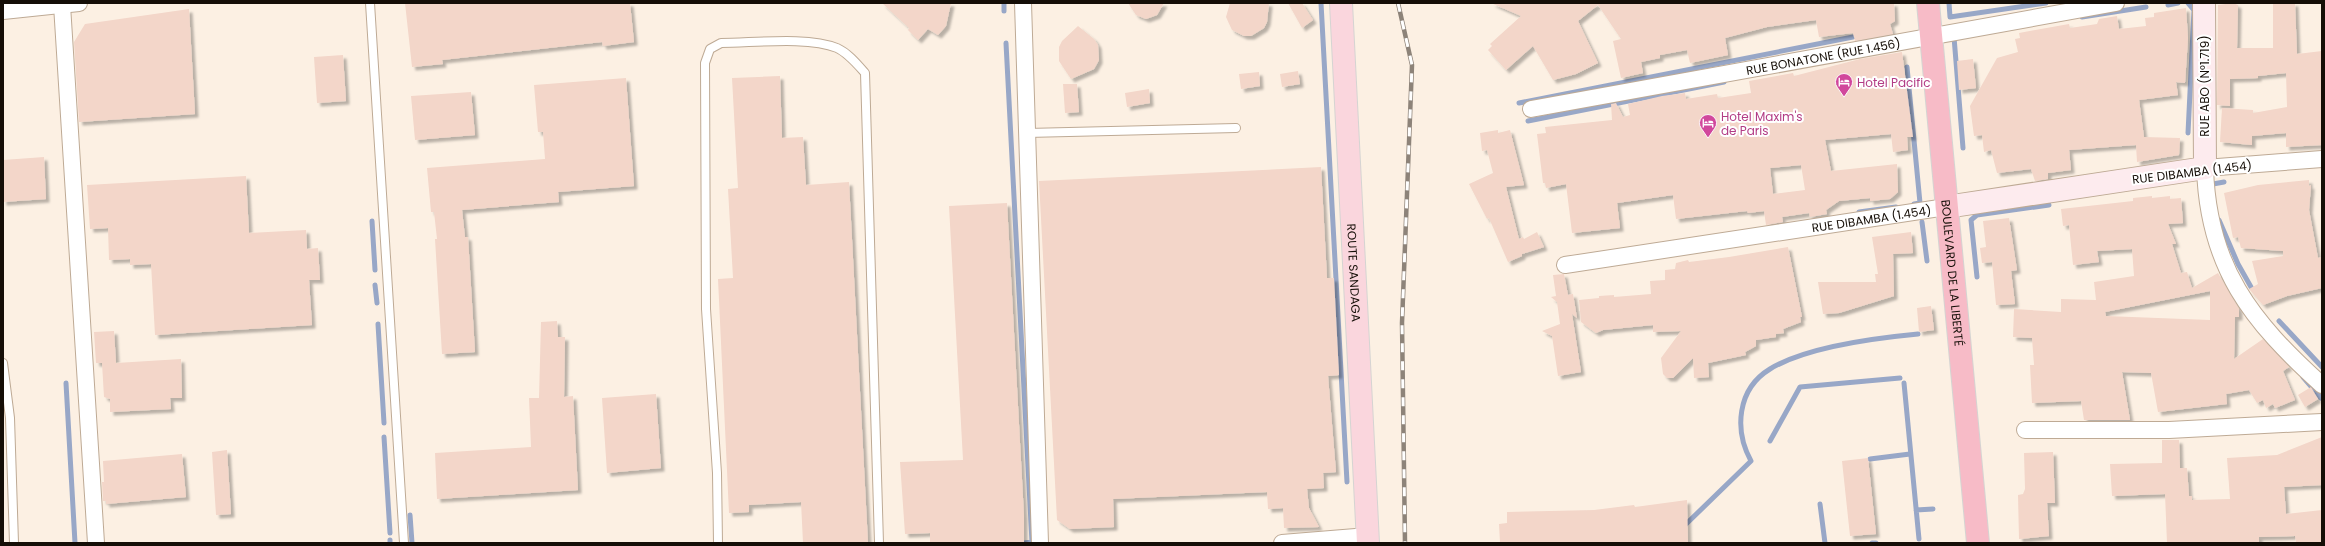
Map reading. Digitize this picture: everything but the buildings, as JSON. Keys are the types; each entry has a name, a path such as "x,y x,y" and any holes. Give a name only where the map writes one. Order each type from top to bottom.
{"highway":[{"name":"BOULEVARD DE LA LIBERTÉ","path":"1928,3 1978,543"}],"main road":[{"name":"ROUTE SANDAGA","path":"1341,3 1368,540"}],"street":[{"path":"3,11 79,3"},
{"path":"1023,3 1040,543"},
{"name":"RUE BONATONE (RUE 1.456)","path":"1531,109 2116,3"},
{"name":"RUE ABO (N°1.719)","path":"2204,3 2205,168"},
{"path":"62,5 96,543"},
{"name":"RUE DIBAMBA (1.454)","path":"1565,265 2205,168 2322,159"},
{"path":"2205,168 2206,200 2210,224 2221,256 2238,292 2281,347 2322,385"},
{"path":"2025,430 2169,430 2322,422"},
{"path":"1282,543 1368,540"}],"lane":[{"path":"370,3 404,543"},
{"path":"718,543 717,473 706,309 705,63 710,49 721,43 804,42 838,48 852,58 865,73 879,543"},
{"path":"1027,133 1236,128"},
{"path":"3,363 10,418 14,543"}],"waterway":[{"path":"1004,3 1004,11"},
{"path":"1321,3 1347,482"},
{"path":"1949,3 1950,17 2046,3"},
{"path":"2168,5 2178,3"},
{"path":"2188,3 2194,10 2188,133"},
{"path":"2082,17 2146,7"},
{"path":"1519,103 1853,37"},
{"path":"1954,37 1963,148"},
{"path":"1006,43 1032,542 1024,543"},
{"path":"1907,67 1920,203 1914,204"},
{"path":"1528,121 1724,82"},
{"path":"2211,187 2213,184 2224,182"},
{"path":"1977,277 1971,220 1977,215 2049,205"},
{"path":"1859,212 1896,207"},
{"path":"2219,220 2238,264 2251,287"},
{"path":"372,221 375,270"},
{"path":"1922,222 1927,261"},
{"path":"375,285 377,303"},
{"path":"2279,321 2322,367"},
{"path":"378,324 384,423"},
{"path":"1682,528 1751,461 1742,436 1742,411 1745,399 1751,387 1759,377 1785,361 1822,349 1862,341 1918,334"},
{"path":"2303,377 2321,398"},
{"path":"1770,441 1800,387 1900,378"},
{"path":"66,383 75,543"},
{"path":"1904,383 1919,539"},
{"path":"384,437 390,533"},
{"path":"1870,459 1910,454"},
{"path":"1820,504 1825,543"},
{"path":"1916,510 1933,509"},
{"path":"410,515 412,543"}],"railway":[{"path":"1398,3 1412,65 1402,323 1405,543"}],"place":[{"name":"Hotel Pacific","path":"1844,97"},
{"name":"Hotel Maxim's de Paris","path":"1708,138"}]}
